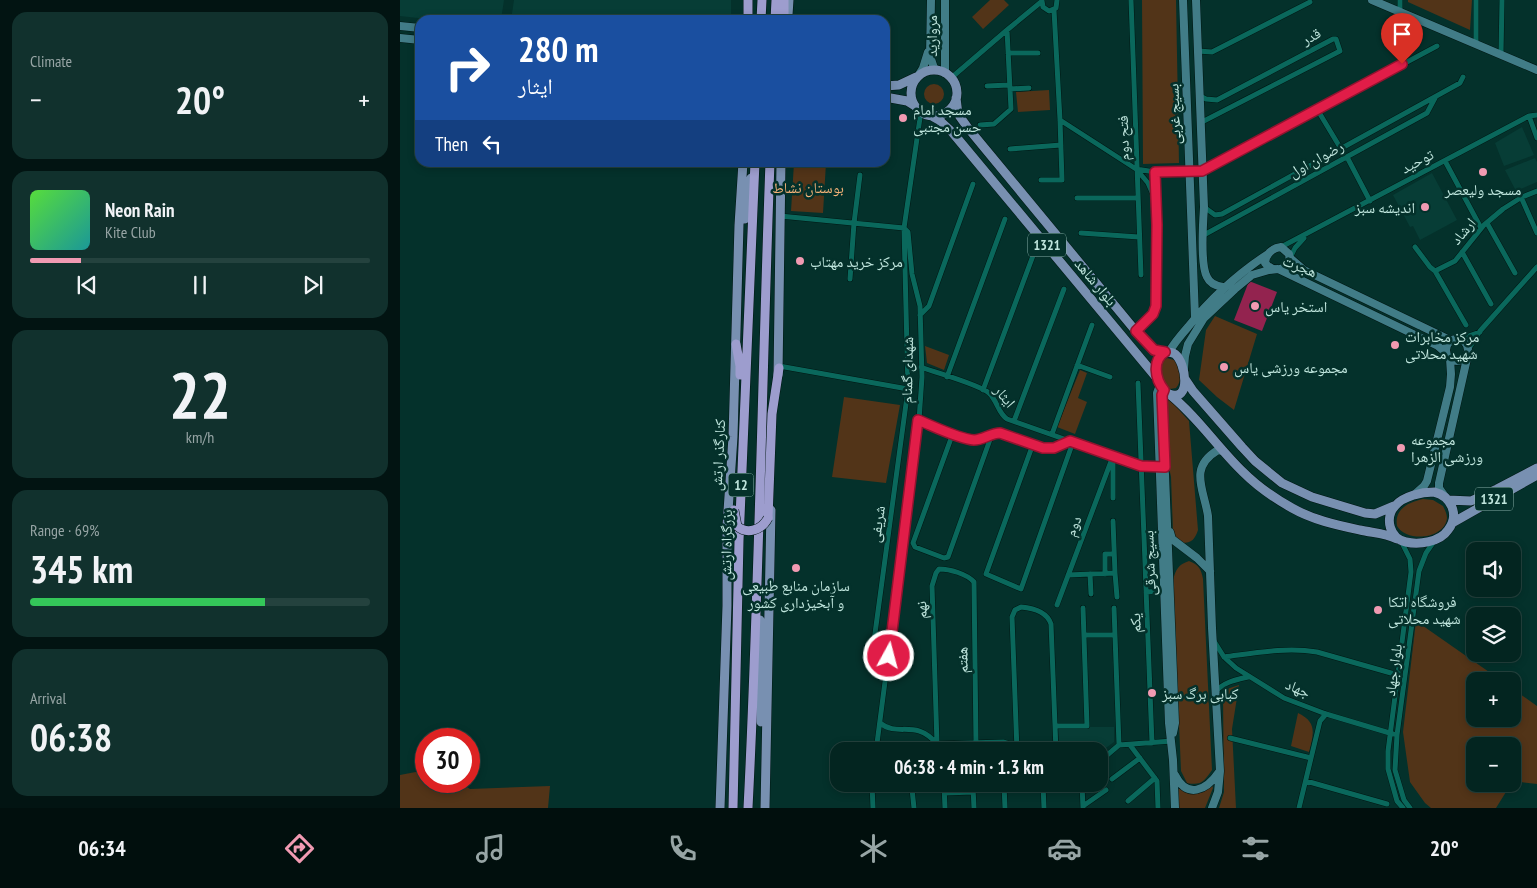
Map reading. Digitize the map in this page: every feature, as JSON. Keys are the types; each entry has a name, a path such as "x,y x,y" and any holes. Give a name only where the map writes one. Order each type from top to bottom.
{"highway":[{"path":"746,0 748,15"},
{"path":"761,15 762,0"},
{"path":"775,15 776,0"},
{"path":"784,0 786,15"},
{"name":"بزرگراه ارتش","path":"733,808 739,575 754,167"},
{"name":"12","path":"748,808 758,589 770,167"},
{"path":"736,344 740,371 734,510 737,526 744,530 753,530 761,527 768,518 773,397 779,367"}],"main road":[{"path":"748,15 752,0"},
{"path":"787,15 789,0"},
{"path":"930,40 925,63 911,89 913,101 922,111 936,115 949,110 956,98 955,85 945,74 934,68 932,64 930,40 931,0"},
{"name":"مروارید","path":"945,0 945,74"},
{"name":"بسیج غربی","path":"1183,0 1195,317"},
{"name":"بسیج غربی","path":"1196,0 1204,207 1202,236 1206,276 1215,285 1223,287"},
{"path":"1372,0 1537,70"},
{"path":"400,26 415,28"},
{"path":"400,38 415,40"},
{"path":"890,85 903,84 924,72 945,74"},
{"name":"1321","path":"890,98 907,101 922,111"},
{"name":"بلوار شاهد","path":"956,98 958,114 968,128 1136,331 1154,350 1167,352"},
{"name":"بلوار شاهد","path":"922,111 939,120 952,132 1150,368 1163,387 1184,406 1243,472 1264,490 1292,508 1326,522 1362,531 1388,534 1399,540"},
{"name":"کنارگذر ارتش","path":"720,808 728,526 743,167"},
{"path":"739,271 745,214 753,167"},
{"path":"765,808 772,482 779,367 780,167"},
{"path":"1190,170 1202,171"},
{"path":"1280,247 1287,251 1290,258 1288,265 1282,269 1271,268 1265,263 1268,254 1280,247"},
{"name":"هجرت","path":"1167,352 1195,317 1223,287 1268,254"},
{"name":"هجرت","path":"1290,258 1304,270 1450,340"},
{"name":"هجرت","path":"1185,375 1185,356 1188,344 1204,318 1234,289 1252,275 1264,270 1278,269 1438,346 1448,356"},
{"path":"1394,506 1389,520 1393,535 1399,540 1416,543 1437,538 1448,531 1452,523 1454,512 1439,488 1439,483 1468,352 1466,343 1460,339 1450,340 1446,346 1452,374 1450,387 1427,481 1414,496"},
{"path":"1185,375 1184,388 1181,392 1173,395 1163,387 1156,367 1160,355 1167,352 1178,358 1193,392 1242,447 1282,483 1312,497 1365,513 1375,514 1414,496 1429,492 1446,497"},
{"path":"1448,356 1460,361 1466,357 1468,352"},
{"name":"بسیج شرقی","path":"1163,387 1157,393 1175,723 1172,741"},
{"path":"1212,808 1218,792 1220,771 1212,638 1208,516 1205,498 1199,481 1203,461 1218,450 1224,451"},
{"name":"بسیج شرقی","path":"1162,467 1168,525 1164,591 1169,723 1172,741 1175,808"},
{"name":"1321","path":"1446,497 1471,501 1537,468"},
{"name":"1321","path":"1452,523 1537,475"},
{"path":"1168,525 1172,539 1197,558 1210,571"},
{"path":"728,526 739,575"},
{"path":"758,589 761,719 766,772"},
{"path":"1174,774 1180,785 1186,789 1196,789 1205,787 1214,780 1220,771"}],"street":[{"path":"1042,180 1062,180 1054,10 1057,6 1057,0"},
{"name":"فتح دوم","path":"1131,0 1141,276"},
{"path":"1400,0 1400,12"},
{"path":"1476,0 1476,44"},
{"path":"1501,54 1502,0"},
{"path":"945,74 1007,30 1042,1"},
{"path":"1042,1 1043,7 1046,10 1054,10"},
{"path":"1198,51 1212,52 1310,2"},
{"path":"980,125 994,124 1011,109 1007,30"},
{"name":"قدر","path":"1200,96 1216,100 1332,39 1336,39 1339,44 1340,51 1200,123"},
{"path":"1202,171 1437,46"},
{"path":"1008,53 1038,53"},
{"name":"رضوان اول","path":"1204,207 1215,215 1222,214 1460,84 1463,77"},
{"path":"987,86 1029,88"},
{"name":"رضوان اول","path":"1202,236 1427,113 1435,97"},
{"path":"1317,109 1341,149"},
{"path":"780,216 904,228 922,111"},
{"name":"توحید","path":"1280,247 1310,233 1529,116 1537,114"},
{"path":"1529,116 1537,138"},
{"path":"1060,120 1136,169 1148,183 1156,201"},
{"path":"1010,149 1061,145"},
{"path":"1347,157 1370,201"},
{"path":"1445,161 1481,228"},
{"path":"1136,169 1155,172 1190,170"},
{"path":"1136,331 1153,314 1156,306 1155,172"},
{"path":"850,280 860,175"},
{"path":"920,314 929,306 973,184"},
{"name":"ارشاد","path":"1435,271 1454,261 1481,228 1503,209 1521,197 1537,191"},
{"path":"1521,197 1537,233"},
{"path":"1077,198 1137,198"},
{"path":"947,377 1005,219"},
{"path":"1487,223 1515,274"},
{"name":"شهدای گمنام","path":"877,742 918,420 921,367 920,306 912,274 908,232 904,228"},
{"name":"شریفی","path":"871,663 908,389 904,228"},
{"path":"1082,233 1139,236"},
{"path":"1290,258 1299,243 1310,233"},
{"path":"1416,248 1435,271 1466,325"},
{"path":"1462,252 1491,304"},
{"path":"983,390 1034,253"},
{"path":"1468,352 1480,331 1537,267"},
{"path":"1014,421 1064,289"},
{"path":"1052,434 1092,325"},
{"path":"1460,339 1480,331"},
{"path":"1077,365 1110,377"},
{"path":"779,367 908,389"},
{"name":"ایثار","path":"921,367 983,390 993,398 1003,416 1014,421 1141,466 1162,467"},
{"name":"یکم","path":"1138,383 1152,743"},
{"path":"918,420 975,440 1000,433 1050,449 1072,442"},
{"path":"953,433 913,544 915,547 944,558 948,557 992,434"},
{"path":"1033,444 986,574 1021,589 1072,442"},
{"path":"1113,456 1113,498"},
{"name":"دوم","path":"1057,605 1113,456"},
{"path":"1113,521 1117,597"},
{"name":"بلوار جهاد","path":"1410,808 1404,800 1395,770 1397,735 1420,570 1426,553 1437,538"},
{"path":"1399,540 1410,559 1411,572 1390,734 1388,769 1397,801 1403,808"},
{"path":"1105,574 1105,554 1114,554"},
{"name":"نهم","path":"940,742 932,586 939,569 946,569 970,578"},
{"path":"1068,575 1115,573"},
{"path":"1090,574 1090,594"},
{"name":"هفتم","path":"970,578 974,582 976,742"},
{"path":"1146,592 1164,591"},
{"path":"1017,742 1012,613 1018,608 1025,607 1045,614 1052,624 1056,742"},
{"path":"1055,726 1087,726 1083,608"},
{"path":"1114,608 1119,746"},
{"path":"1084,636 1115,635"},
{"name":"جهاد","path":"1212,638 1224,657 1248,677 1284,698 1326,714 1397,735"},
{"path":"1224,657 1276,650 1305,650 1398,675"},
{"path":"1215,692 1219,687 1230,681 1248,677"},
{"path":"1299,808 1320,721 1326,714"},
{"path":"880,722 885,727 919,730 938,742"},
{"path":"1230,738 1311,758"},
{"path":"1108,755 1119,746 1172,741"},
{"path":"1130,744 1157,781 1158,806 1152,808"},
{"path":"1112,779 1140,758"},
{"path":"1128,800 1155,778"},
{"path":"1306,780 1386,804"},
{"path":"945,808 945,793 973,789 974,808"},
{"path":"872,792 873,808"},
{"path":"912,792 914,808"},
{"path":"1004,792 1005,808"},
{"path":"1043,792 1044,808"},
{"path":"1082,792 1083,807"},
{"path":"1083,807 1103,792"}],"shaded area":[{"path":"400,0 504,0 502,15 415,15 415,18 400,16"},
{"path":"514,0 731,0 731,15 512,15"},
{"path":"1522,127 1534,155 1504,166 1495,143"},
{"path":"1535,158 1537,162 1537,182 1516,191 1505,170"},
{"name":"اندیشه سبز","path":"1432,173 1457,220 1420,240 1413,226 1410,227 1393,195"},
{"name":"استخر یاس","path":"1249,281 1277,292 1262,331 1234,320"},
{"path":"1058,727 1114,727 1114,742 1108,746 1108,742 1059,742"}],"green space":[{"path":"990,0 1004,0 1009,5 983,29 972,17"},
{"path":"1142,0 1176,0 1179,163 1143,164"},
{"path":"1408,0 1472,0 1470,30 1408,2"},
{"path":"934,84 941,87 944,94 941,101 934,104 927,101 924,94 927,87"},
{"path":"1049,90 1050,110 1018,112 1016,92"},
{"name":"بوستان نشاط","path":"794,167 826,167 823,213 791,211"},
{"name":"مجموعه ورزشی یاس","path":"1215,316 1257,334 1234,410 1199,380 1206,330"},
{"path":"925,346 949,355 944,370 927,363"},
{"path":"1167,358 1174,360 1180,370 1180,381 1176,388 1170,389 1162,377 1162,362"},
{"path":"1080,370 1087,373 1078,398 1087,402 1075,434 1057,427"},
{"path":"844,397 900,405 886,483 832,477"},
{"path":"1166,399 1172,402 1189,421 1198,530 1193,540 1185,543 1176,539 1173,532 1171,477 1167,458"},
{"path":"1423,499 1433,500 1443,506 1447,516 1445,525 1433,534 1425,536 1409,535 1397,526 1398,515 1408,504"},
{"path":"1189,561 1199,568 1203,579 1212,770 1205,780 1196,784 1187,783 1181,771 1173,580 1178,568"},
{"path":"1416,621 1466,656 1466,662 1475,662 1489,672 1466,672 1466,727 1521,727 1521,695 1537,706 1537,784 1521,782 1521,737 1466,737 1466,792 1506,792 1496,808 1431,808 1425,803 1410,782 1403,732"},
{"path":"1239,685 1232,729 1236,808 1219,808 1224,792 1223,698 1227,689"},
{"path":"1298,713 1308,720 1313,729 1309,752 1291,746"},
{"path":"415,772 415,793 480,793 480,789 550,786 548,808 400,808 400,775"},
{"path":"1212,785 1213,788 1205,808 1178,808 1177,787 1195,792 1204,790"}],"place":[{"name":"مسجد امام حسن مجتبی","path":"903,118"},
{"name":"مسجد ولیعصر","path":"1483,172"},
{"name":"اندیشه سبز","path":"1425,207"},
{"name":"مرکز خرید مهتاب","path":"800,261"},
{"name":"استخر یاس","path":"1255,306"},
{"name":"مرکز مخابرات شهید محلاتی","path":"1395,345"},
{"name":"مجموعه ورزشی یاس","path":"1224,367"},
{"name":"مجموعه ورزشی الزهرا","path":"1401,448"},
{"name":"سازمان منابع طبیعی و آبخیزداری کشور","path":"796,568"},
{"name":"فروشگاه اتکا شهید محلاتی","path":"1378,610"},
{"name":"کبابی برگ سبز","path":"1152,693"}],"route":[{"path":"889,656 918,420 968,439 981,439 994,433 1000,433 1050,449 1070,441 1141,466 1165,467 1162,395 1164,390 1159,384 1156,367 1160,355 1165,352 1154,350 1136,331 1153,314 1156,306 1157,225 1155,172 1202,171 1402,64"}]}
